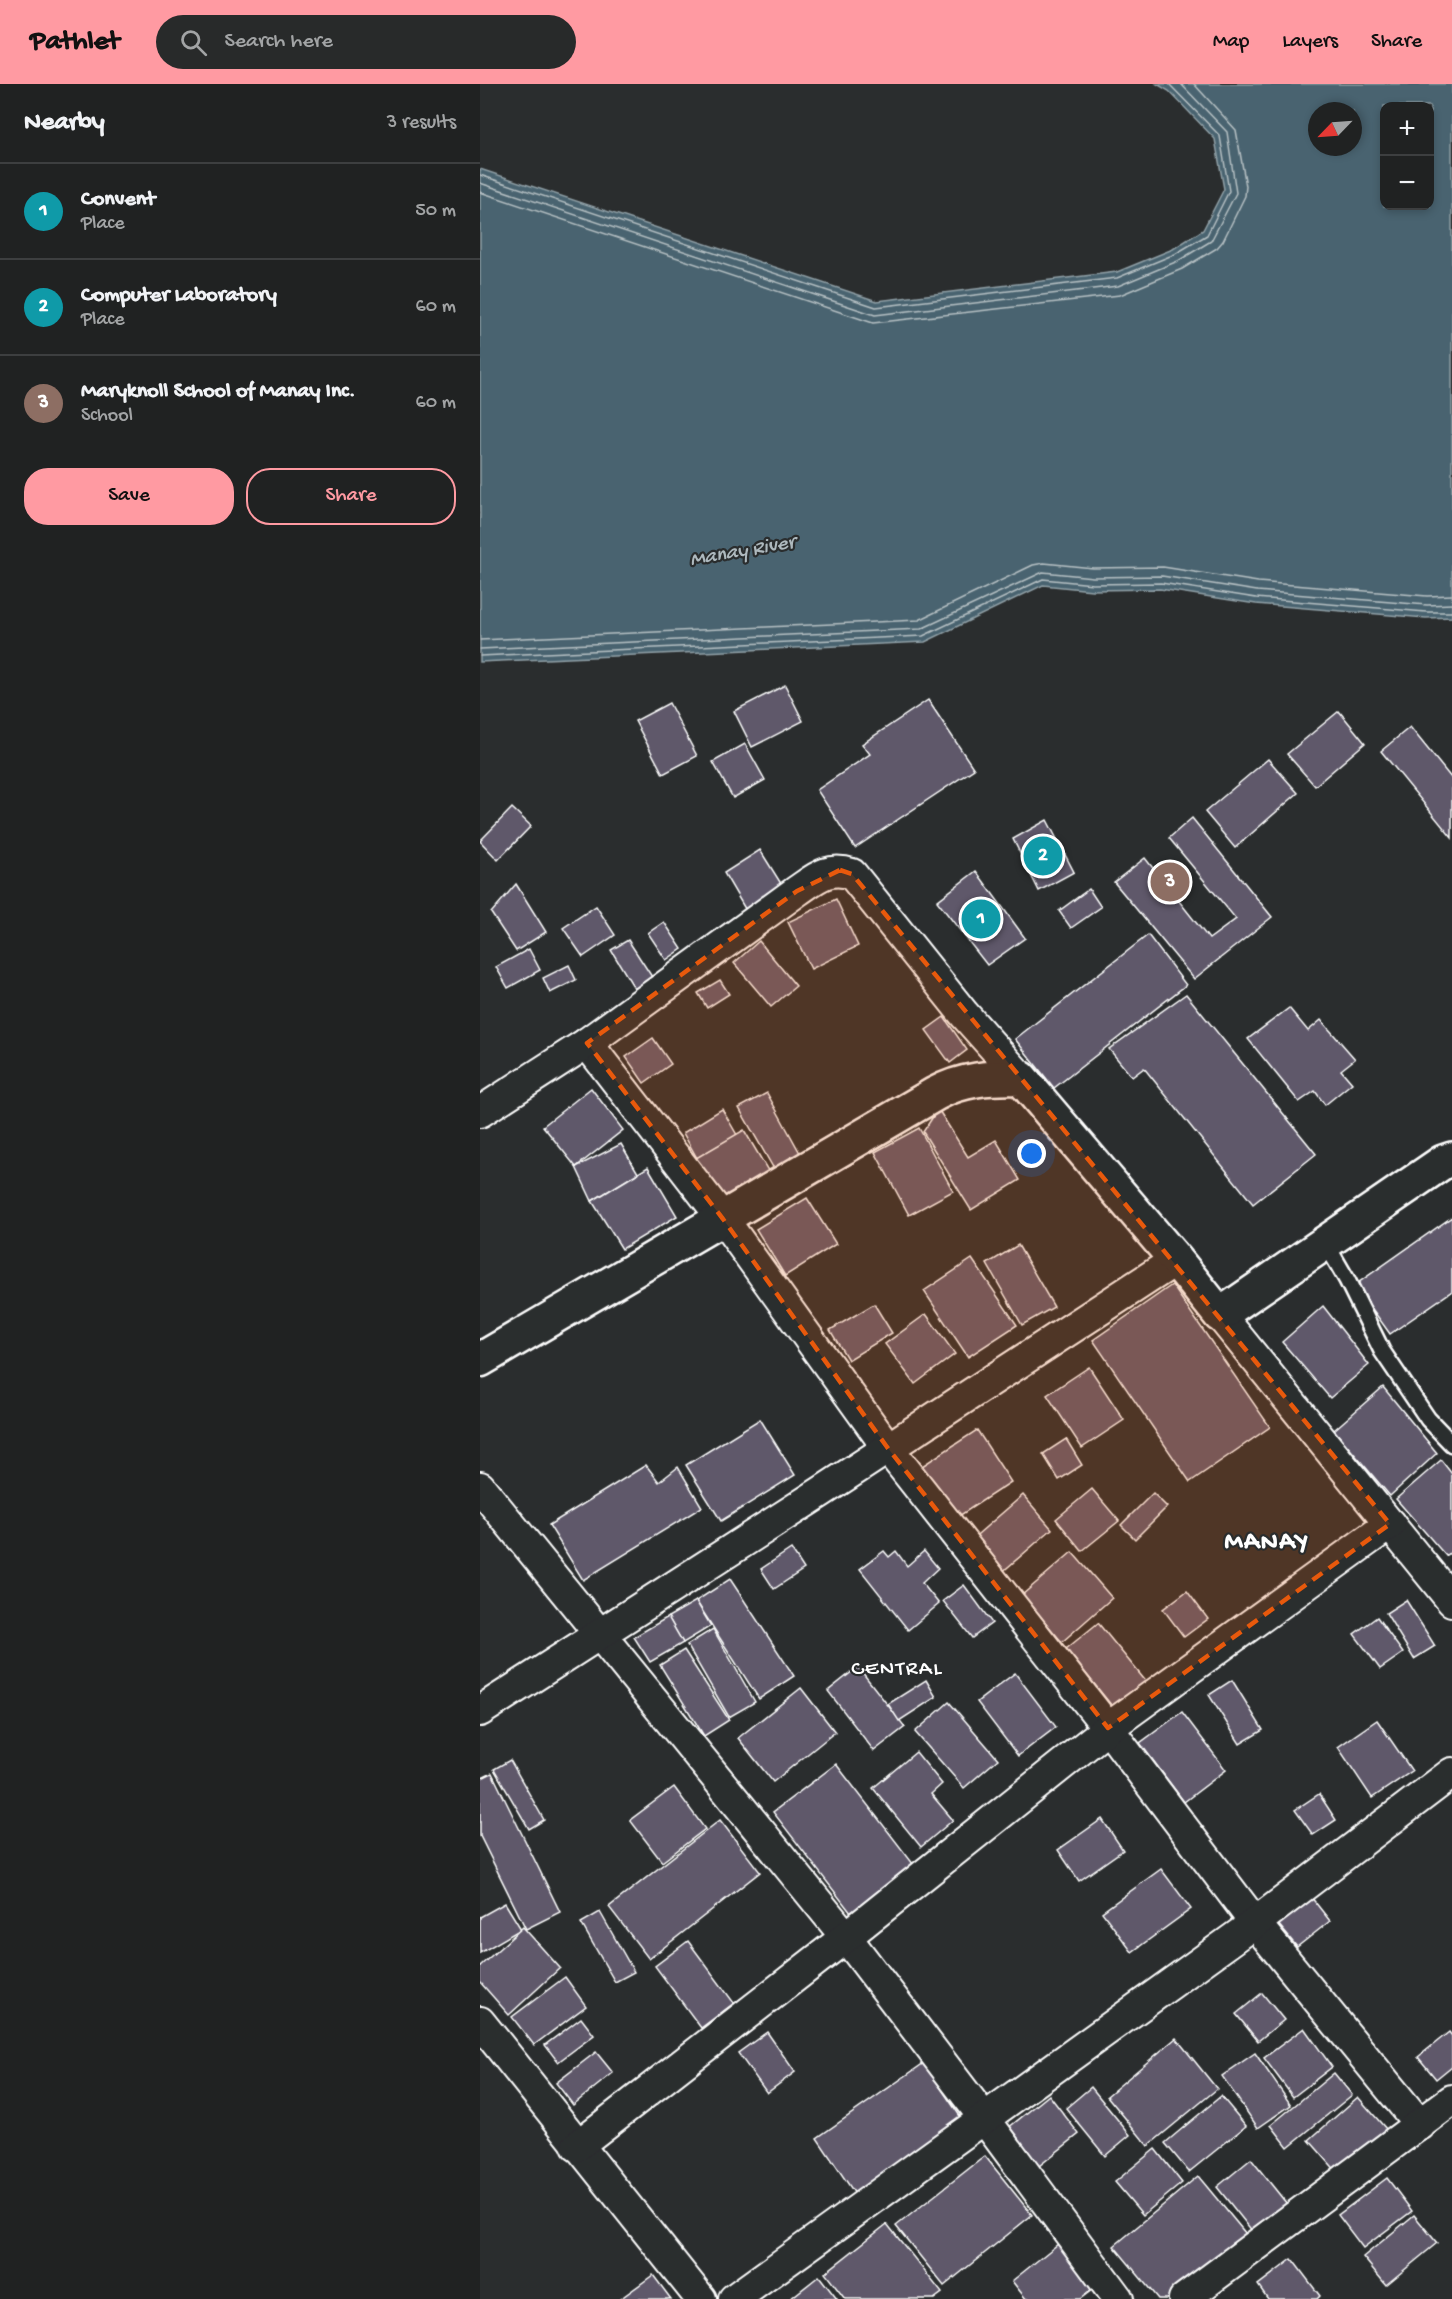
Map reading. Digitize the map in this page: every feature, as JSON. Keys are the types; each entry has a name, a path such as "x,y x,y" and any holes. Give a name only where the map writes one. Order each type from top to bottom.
{"street":[{"path":"480,1112 587,1043 818,876 840,870 852,874 964,1014 1176,1260 1452,1601"},
{"path":"587,1043 723,1219 887,1447 1108,1728 1255,1923 1420,2125"},
{"path":"480,1360 945,1088 987,1078 1021,1078"},
{"path":"1220,1315 1443,1162 1452,1159"},
{"path":"480,1711 1176,1260"},
{"path":"480,1487 846,1937 1118,2299"},
{"path":"577,2146 846,1937 1108,1728 1390,1524"},
{"path":"734,2299 1255,1923 1452,1773"},
{"path":"480,2022 701,2299"},
{"path":"1184,2299 1452,2100"}],"lane":[{"path":"1325,1242 1347,1280 1382,1351 1428,1419 1452,1444"}],"highlighted area":[{"path":"840,870 852,874 1390,1524 1108,1728 887,1447 723,1219 587,1043 797,891"}],"water":[{"name":"Manay River","path":"1157,84 1452,84 1452,617 1426,618 1256,604 1160,589 1092,590 1043,585 925,642 480,662 480,169 877,301 1117,272 1173,249 1203,230 1224,189 1215,139 1169,91"}],"building":[{"path":"785,685 803,721 752,747 734,711"},
{"path":"928,700 974,769 855,848 817,790 870,754 862,744"},
{"path":"669,703 697,756 663,774 635,721"},
{"path":"1339,711 1365,743 1315,786 1287,754"},
{"path":"1410,727 1452,779 1452,838 1381,751"},
{"path":"745,744 765,780 733,798 713,762"},
{"path":"1268,759 1298,793 1235,848 1205,812"},
{"path":"512,808 531,826 498,860 480,841"},
{"path":"1192,818 1272,917 1194,979 1114,882 1145,858 1209,939 1236,919 1169,838"},
{"path":"1047,820 1074,872 1039,891 1013,839"},
{"path":"760,850 785,890 748,914 724,873"},
{"path":"976,871 1025,938 987,965 937,901"},
{"path":"516,884 546,932 516,951 491,913"},
{"path":"1089,889 1101,907 1071,928 1059,911"},
{"path":"836,899 858,946 811,969 788,922"},
{"path":"596,906 615,935 583,957 563,928"},
{"path":"664,922 682,949 666,960 648,933"},
{"path":"1148,935 1186,985 1054,1088 1015,1039"},
{"path":"628,940 654,980 636,991 611,950"},
{"path":"759,941 796,986 771,1007 734,963"},
{"path":"529,949 540,970 508,988 496,967"},
{"path":"569,965 576,980 550,993 543,978"},
{"path":"720,980 729,994 707,1008 698,993"},
{"path":"1186,994 1316,1154 1253,1204 1144,1068 1132,1077 1109,1049"},
{"path":"1289,1008 1308,1031 1321,1020 1355,1059 1341,1070 1352,1083 1325,1105 1315,1091 1299,1102 1248,1039"},
{"path":"944,1017 967,1050 950,1063 926,1030"},
{"path":"653,1038 671,1064 644,1083 626,1057"},
{"path":"591,1088 623,1130 576,1167 543,1126"},
{"path":"767,1093 800,1153 774,1169 739,1108"},
{"path":"722,1109 737,1135 697,1158 683,1133"},
{"path":"938,1109 968,1157 996,1140 1020,1180 971,1210 923,1132"},
{"path":"919,1128 953,1191 909,1215 875,1152"},
{"path":"744,1130 770,1174 717,1205 691,1161"},
{"path":"621,1144 638,1173 592,1201 576,1167"},
{"path":"648,1167 677,1216 622,1249 592,1201"},
{"path":"807,1198 836,1244 785,1276 756,1229"},
{"path":"1452,1217 1452,1291 1390,1334 1355,1285"},
{"path":"1018,1245 1054,1307 1022,1325 987,1264"},
{"path":"972,1259 1017,1325 968,1357 924,1291"},
{"path":"1172,1285 1270,1427 1190,1482 1093,1340"},
{"path":"874,1304 892,1333 848,1360 830,1330"},
{"path":"1323,1306 1369,1365 1330,1398 1282,1342"},
{"path":"926,1314 955,1354 915,1384 885,1344"},
{"path":"1089,1367 1124,1420 1082,1448 1047,1395"},
{"path":"1383,1387 1437,1453 1390,1496 1334,1430"},
{"path":"760,1419 795,1475 721,1521 686,1465"},
{"path":"977,1430 1011,1482 956,1518 922,1466"},
{"path":"1066,1439 1082,1465 1059,1480 1043,1454"},
{"path":"1441,1460 1452,1474 1452,1551 1446,1556 1396,1499"},
{"path":"646,1465 659,1482 678,1467 702,1507 583,1580 549,1525"},
{"path":"1092,1489 1119,1521 1082,1551 1056,1519"},
{"path":"1153,1493 1167,1507 1135,1539 1121,1525"},
{"path":"1023,1495 1052,1529 1000,1574 971,1540"},
{"path":"791,1549 804,1569 774,1589 761,1569"},
{"path":"884,1551 889,1557 896,1551 907,1566 924,1551 938,1568 922,1583 939,1604 908,1630 860,1569"},
{"path":"1072,1552 1112,1598 1062,1642 1022,1595"},
{"path":"730,1579 794,1676 759,1699 696,1601"},
{"path":"964,1585 992,1623 972,1638 943,1601"},
{"path":"1187,1591 1208,1619 1184,1637 1163,1609"},
{"path":"1406,1600 1435,1646 1414,1659 1386,1613"},
{"path":"696,1601 711,1626 683,1643 668,1617"},
{"path":"668,1617 683,1643 650,1662 634,1637"},
{"path":"1377,1617 1403,1653 1380,1669 1354,1634"},
{"path":"1098,1623 1148,1684 1116,1711 1066,1649"},
{"path":"713,1629 755,1702 729,1717 687,1645"},
{"path":"684,1650 729,1720 704,1736 660,1665"},
{"path":"858,1667 905,1727 874,1751 828,1691"},
{"path":"1015,1673 1056,1727 1018,1756 977,1702"},
{"path":"926,1680 936,1697 899,1721 888,1704"},
{"path":"1232,1680 1263,1730 1240,1744 1209,1695"},
{"path":"801,1688 835,1732 773,1782 738,1738"},
{"path":"949,1702 998,1759 964,1788 915,1732"},
{"path":"1182,1712 1226,1770 1184,1802 1140,1743"},
{"path":"1377,1720 1412,1771 1372,1798 1338,1747"},
{"path":"916,1752 942,1784 931,1794 953,1820 921,1847 873,1788"},
{"path":"510,1760 544,1820 529,1829 494,1769"},
{"path":"836,1764 914,1865 851,1913 773,1812"},
{"path":"492,1773 560,1912 526,1929 480,1836 480,1779"},
{"path":"674,1787 705,1829 662,1862 630,1820"},
{"path":"1319,1794 1336,1820 1313,1835 1295,1810"},
{"path":"1102,1819 1123,1850 1079,1881 1058,1850"},
{"path":"720,1820 760,1872 649,1959 609,1907"},
{"path":"1161,1869 1191,1909 1132,1952 1102,1912"},
{"path":"1311,1897 1330,1921 1297,1947 1278,1924"},
{"path":"505,1903 521,1929 480,1953 480,1917"},
{"path":"600,1912 634,1972 615,1982 581,1923"},
{"path":"523,1927 560,1968 509,2015 480,1982 480,1966"},
{"path":"688,1941 734,2003 701,2028 655,1966"},
{"path":"565,1977 586,2006 534,2045 512,2017"},
{"path":"1262,1993 1284,2020 1258,2041 1236,2014"},
{"path":"581,2018 594,2035 558,2062 545,2045"},
{"path":"1304,2028 1332,2067 1293,2097 1264,2058"},
{"path":"767,2032 795,2072 767,2093 738,2053"},
{"path":"1449,2032 1452,2036 1452,2066 1436,2079 1418,2057"},
{"path":"1176,2038 1217,2089 1148,2146 1107,2096"},
{"path":"596,2052 613,2073 573,2105 556,2083"},
{"path":"1255,2053 1291,2105 1258,2128 1222,2076"},
{"path":"924,2063 962,2119 855,2194 817,2138"},
{"path":"1334,2073 1352,2095 1288,2147 1271,2125"},
{"path":"1091,2087 1130,2135 1105,2156 1066,2108"},
{"path":"1049,2095 1079,2134 1039,2166 1008,2128"},
{"path":"1221,2096 1246,2126 1189,2172 1165,2143"},
{"path":"1358,2097 1387,2130 1338,2173 1309,2140"},
{"path":"1155,2149 1182,2183 1143,2215 1115,2182"},
{"path":"985,2156 1032,2215 944,2286 896,2226"},
{"path":"1251,2159 1287,2204 1253,2232 1217,2187"},
{"path":"1198,2176 1246,2234 1167,2299 1158,2299 1114,2246"},
{"path":"1387,2178 1412,2211 1363,2248 1338,2215"},
{"path":"1414,2215 1437,2243 1386,2285 1363,2257"},
{"path":"887,2224 942,2293 934,2299 845,2299 825,2273"},
{"path":"1058,2244 1093,2289 1080,2299 1026,2299 1012,2281"},
{"path":"1292,2259 1320,2296 1317,2299 1268,2299 1258,2285"},
{"path":"653,2275 671,2299 620,2299"},
{"path":"819,2276 837,2299 790,2299"}],"place":[{"name":"Computer Laboratory","path":"1043,856"},
{"name":"Maryknoll School of Manay Inc.","path":"1170,882"},
{"name":"Convent","path":"981,919"}],"district":[{"name":"MANAY","path":"1267,1539"},
{"name":"CENTRAL","path":"897,1666"}]}
